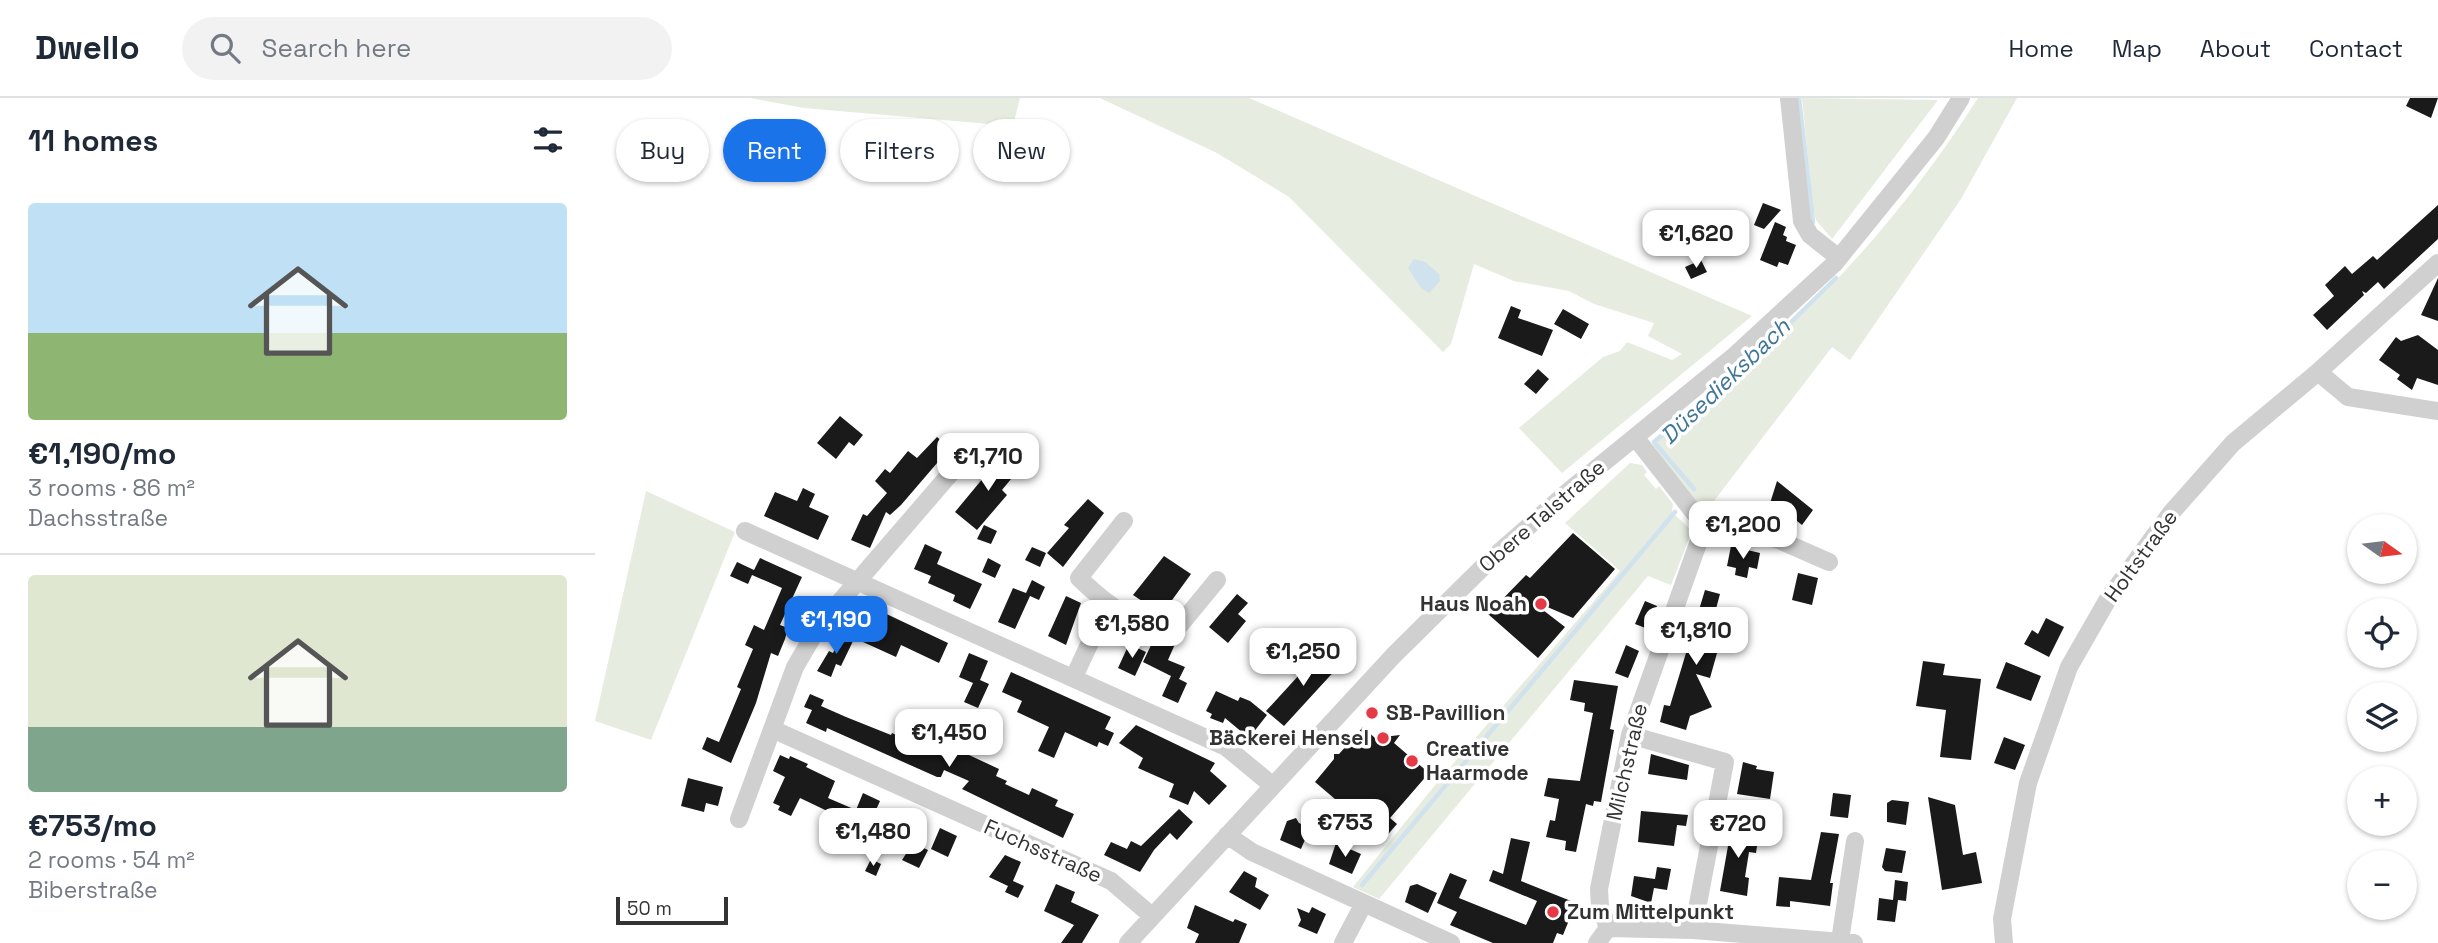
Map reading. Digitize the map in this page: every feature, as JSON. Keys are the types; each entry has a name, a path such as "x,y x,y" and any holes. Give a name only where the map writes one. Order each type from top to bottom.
{"street":[{"path":"1789,98 1802,221 1810,235 1839,258"},
{"name":"Obere Talstraße","path":"1128,943 1393,656 1488,562 1772,323 1839,258 1936,138 1961,98"},
{"name":"Holtstraße","path":"2004,943 2002,919 2028,783 2069,667 2108,599 2171,513 2234,443 2318,372 2438,263"},
{"path":"2318,372 2348,397 2438,411"},
{"path":"1635,437 1699,519 1779,540 1829,562"},
{"path":"739,819 795,667 819,626 975,445"},
{"name":"Milchstraße","path":"1608,928 1600,906 1599,889 1630,735 1640,698 1696,551 1701,535 1699,519"},
{"path":"1124,522 1079,578 1107,606 1137,621 1175,631 1217,580"},
{"path":"745,531 1226,747 1272,785"},
{"path":"1074,677 1107,606"},
{"name":"Fuchsstraße","path":"772,729 1111,881 1152,916"},
{"path":"1630,735 1725,762 1693,930"},
{"path":"1227,835 1252,852 1451,943"},
{"path":"1597,943 1608,928 1693,930 1847,942 1855,841"},
{"path":"1343,943 1363,905"}],"shaded area":[{"path":"750,98 1020,98 1015,119 973,119 973,123 959,121 959,119 804,108"},
{"path":"1100,98 1249,98 1752,316 1562,473 1519,428 1603,357 1620,351 1627,342 1672,360 1682,354 1648,336 1654,323 1594,304 1569,291 1514,281 1474,264 1451,344 1443,352 1289,197 1217,153"},
{"path":"1802,98 1938,100 1832,239 1816,220 1813,208"},
{"path":"1978,98 2017,98 1961,199 1850,360 1832,347 1704,514 1653,445 1772,342 1840,276 1913,190"},
{"path":"1630,463 1642,465 1647,472 1644,475 1656,489 1659,486 1673,504 1672,512 1692,531 1671,585 1648,576 1379,899 1353,887 1440,779 1620,571 1565,523"},
{"path":"646,491 735,532 651,740 595,721"}],"water":[{"path":"1414,259 1425,262 1439,274 1440,281 1429,293 1421,288 1408,268"}],"building":[{"path":"2410,98 2438,98 2431,118 2406,106"},
{"path":"1763,203 1781,210 1764,229 1754,225"},
{"path":"2438,205 2438,239 2384,289 2378,282 2366,293 2362,291 2364,295 2327,330 2313,315 2334,296 2325,285 2345,266 2352,274 2373,256 2377,260"},
{"path":"1775,222 1786,227 1783,235 1787,237 1786,241 1796,245 1788,265 1779,262 1777,267 1760,260"},
{"path":"1701,260 1707,272 1691,279 1685,267"},
{"path":"2438,278 2438,321 2421,315"},
{"path":"1511,306 1521,310 1518,318 1553,330 1542,356 1498,338"},
{"path":"1563,309 1589,324 1581,339 1554,324"},
{"path":"2418,335 2438,350 2438,385 2417,378 2412,390 2397,379 2400,375 2379,360 2396,337 2401,341"},
{"path":"1538,369 1549,379 1536,394 1524,384"},
{"path":"840,416 863,435 854,446 849,442 836,459 817,443"},
{"path":"937,437 950,448 901,505 890,515 886,512 870,548 851,540 863,514 867,516 887,493 875,481 885,469 890,473 908,451 917,458"},
{"path":"1003,454 1020,468 1002,490 1007,495 977,530 955,512"},
{"path":"1777,481 1813,510 1802,525 1782,509 1781,518 1766,516"},
{"path":"803,488 815,494 809,507 829,516 818,540 764,516 775,492 797,501"},
{"path":"1088,499 1104,513 1063,567 1047,553 1069,528 1064,525"},
{"path":"984,525 997,531 991,544 977,539"},
{"name":"Haus Noah","path":"1573,533 1615,569 1573,618 1545,606 1543,610 1565,627 1538,658 1488,614 1526,575 1530,578"},
{"path":"925,544 942,552 937,564 982,584 970,609 953,601 955,595 928,583 931,576 914,569"},
{"path":"1731,546 1760,553 1757,569 1749,567 1747,578 1735,575 1736,568 1727,566"},
{"path":"1032,547 1046,553 1040,567 1025,560"},
{"path":"1164,556 1191,574 1167,607 1156,600 1151,607 1133,595"},
{"path":"760,558 802,577 780,625 788,628 785,639 778,656 771,653 756,703 731,763 702,749 707,737 719,742 741,689 737,687 753,649 745,645 754,625 764,630 782,588 752,575 748,584 730,576 737,562 754,570"},
{"path":"988,558 1001,565 995,578 982,572"},
{"path":"1798,573 1818,578 1812,605 1792,600"},
{"path":"1032,580 1045,587 1039,600 1030,596 1015,629 998,622 1013,588 1026,593"},
{"path":"1705,590 1720,594 1710,631 1730,636 1727,649 1719,646 1710,678 1696,674 1712,707 1690,716 1686,730 1660,722 1664,705 1670,706"},
{"path":"1237,594 1248,603 1238,614 1246,621 1228,643 1209,627"},
{"path":"1066,596 1081,603 1066,645 1048,636"},
{"path":"1645,601 1657,606 1648,629 1635,624"},
{"path":"878,610 948,643 939,663 901,645 896,657 863,642"},
{"path":"2046,618 2064,627 2049,657 2024,644 2032,630 2038,634"},
{"path":"841,634 854,639 841,666 836,664 831,677 817,671 829,651 833,653"},
{"path":"1154,639 1175,644 1168,660 1185,667 1179,679 1187,683 1178,703 1162,696 1171,676 1143,662"},
{"path":"1129,644 1146,652 1135,676 1118,668"},
{"path":"1626,645 1639,651 1628,678 1615,673"},
{"path":"1321,651 1339,666 1284,726 1266,711"},
{"path":"969,653 988,661 980,680 989,684 978,708 964,702 973,683 959,677"},
{"path":"1923,661 1945,664 1943,675 1981,679 1971,760 1940,757 1946,710 1916,706"},
{"path":"2006,662 2041,676 2031,701 1996,688"},
{"path":"1011,672 1111,717 1105,729 1114,733 1108,746 1099,742 1097,747 1065,732 1054,758 1038,751 1049,727 1017,712 1022,701 1002,692"},
{"path":"1574,680 1618,686 1610,729 1614,730 1601,802 1594,801 1593,806 1586,804 1576,852 1565,850 1566,841 1546,837 1550,820 1555,821 1559,799 1544,796 1548,778 1580,781 1593,713 1584,711 1585,703 1570,700"},
{"path":"1216,691 1238,701 1240,697 1250,701 1267,715 1249,738 1225,718 1223,723 1210,718 1212,714 1206,711"},
{"path":"810,694 824,700 821,706 846,717 891,735 892,733 949,759 954,748 999,769 996,776 1007,781 1005,784 1029,795 1032,788 1058,800 1055,806 1074,814 1063,838 962,789 969,781 944,770 941,777 937,777 827,728 826,732 806,723 812,710 804,707"},
{"path":"1136,725 1215,763 1210,771 1227,786 1209,805 1194,791 1188,805 1169,797 1174,784 1138,768 1143,758 1119,743"},
{"path":"1363,727 1375,738 1400,735 1394,743 1429,773 1390,818 1397,824 1383,840 1315,782 1334,759 1334,754 1339,754"},
{"path":"2004,737 2025,745 2015,770 1994,763"},
{"path":"1651,754 1689,765 1687,780 1648,774"},
{"path":"780,755 789,759 790,756 808,764 806,767 835,781 828,798 856,810 863,793 880,801 867,830 800,798 791,816 778,810 780,806 773,803 785,777 773,771"},
{"path":"1743,762 1757,766 1756,769 1774,772 1770,799 1737,794"},
{"path":"688,778 723,787 718,806 706,803 704,812 681,806"},
{"path":"1833,793 1851,795 1848,818 1830,816"},
{"path":"1928,797 1955,805 1963,855 1976,852 1982,883 1942,890"},
{"path":"1892,800 1909,802 1906,825 1887,822 1887,803"},
{"path":"1179,809 1193,822 1177,840 1170,833 1154,850 1140,872 1104,855 1111,842 1127,849 1131,841 1141,846"},
{"path":"902,811 920,819 911,838 893,830"},
{"path":"1641,811 1688,815 1686,826 1677,825 1674,846 1638,842"},
{"path":"1296,818 1299,823 1310,828 1301,849 1280,840 1287,821"},
{"path":"1733,818 1746,820 1744,836 1758,839 1756,853 1749,852 1745,877 1749,878 1747,896 1720,891"},
{"path":"940,828 957,836 948,857 931,849"},
{"path":"1821,832 1839,834 1830,883 1833,883 1830,906 1790,901 1790,907 1776,906 1779,877 1811,880"},
{"path":"1511,838 1530,842 1521,881 1576,903 1563,935 1557,933 1553,943 1493,943 1450,925 1457,912 1437,903 1450,873 1467,880 1459,898 1526,925 1537,901 1489,881 1493,870 1503,874"},
{"path":"913,843 928,850 919,868 902,860"},
{"path":"1336,843 1361,854 1352,874 1329,864"},
{"path":"1886,848 1906,851 1902,873 1885,871 1882,867"},
{"path":"1005,855 1021,862 1013,881 1024,886 1018,898 1005,892 1008,886 989,877"},
{"path":"871,859 881,864 876,876 865,871"},
{"path":"1657,867 1671,869 1667,890 1654,888 1651,903 1631,896 1634,876 1655,879"},
{"path":"1244,871 1257,878 1255,887 1269,895 1260,910 1229,892"},
{"path":"1895,880 1908,882 1906,901 1898,900 1895,922 1877,920 1879,898 1893,900"},
{"path":"1056,884 1075,892 1071,902 1099,915 1082,943 1061,943 1074,925 1044,911"},
{"path":"1417,884 1437,893 1428,913 1405,902 1410,886"},
{"path":"1195,905 1233,922 1235,919 1247,924 1239,943 1195,943 1199,934 1187,928"},
{"path":"1312,907 1326,914 1317,934 1298,926 1301,920 1297,908 1309,913"}],"waterway":[{"name":"Düsedieksbach","path":"1799,98 1813,222"},
{"name":"Düsedieksbach","path":"1694,489 1654,442 1780,333 1836,278"},
{"name":"Düsedieksbach","path":"1362,885 1675,512"}],"place":[{"name":"Haus Noah","path":"1541,604"},
{"name":"SB-Pavillion","path":"1372,713"},
{"name":"Bäckerei Hensel","path":"1383,738"},
{"name":"Creative Haarmode","path":"1412,761"},
{"name":"Zum Mittelpunkt","path":"1553,912"}]}
